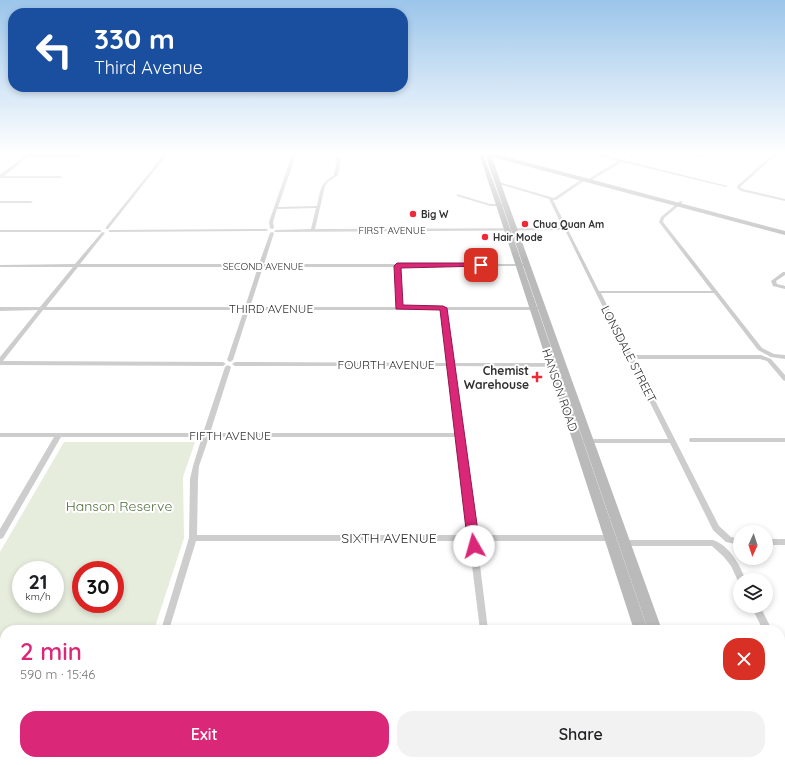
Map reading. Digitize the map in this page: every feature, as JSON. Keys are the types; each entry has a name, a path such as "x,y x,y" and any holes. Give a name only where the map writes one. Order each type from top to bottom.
{"main road":[{"name":"HANSON ROAD","path":"493,188 502,205 523,265 537,308 551,364 624,543 653,625"},
{"name":"HANSON ROAD","path":"499,188 502,205"},
{"path":"617,188 785,230"},
{"path":"680,204 785,233"},
{"name":"HANSON ROAD","path":"537,308 561,364 610,538 639,625"},
{"path":"610,538 624,543"}],"street":[{"path":"109,230 141,188"},
{"path":"167,625 193,538 194,473 205,435 262,266 272,230 271,222 283,188"},
{"path":"313,230 324,188"},
{"path":"513,188 551,199 559,198 575,188"},
{"path":"738,188 785,200"},
{"path":"458,195 490,205 502,205"},
{"name":"LONSDALE STREET","path":"551,199 716,528 729,540 733,541"},
{"path":"0,202 30,202"},
{"path":"680,204 662,218 661,222 760,349 768,354 785,357"},
{"path":"276,208 318,207"},
{"name":"FIRST AVENUE","path":"101,232 109,230 566,229"},
{"path":"0,231 101,232"},
{"path":"0,362 101,232"},
{"name":"SECOND AVENUE","path":"0,266 523,265"},
{"path":"397,266 399,308"},
{"path":"785,273 773,281 775,285 785,288"},
{"path":"598,292 716,292"},
{"path":"443,308 483,625"},
{"name":"THIRD AVENUE","path":"0,309 537,308"},
{"path":"630,357 761,357 770,360 785,379"},
{"name":"FOURTH AVENUE","path":"0,362 561,364"},
{"name":"FIFTH AVENUE","path":"0,435 460,435"},
{"path":"0,536 59,435"},
{"path":"692,440 785,440"},
{"path":"583,441 672,441"},
{"name":"SIXTH AVENUE","path":"193,538 610,538"},
{"path":"773,542 785,542"},
{"path":"624,543 712,543 720,547 728,555 738,573"},
{"path":"759,613 765,625"}],"green space":[{"name":"Hanson Reserve","path":"64,442 195,442 183,477 184,538 156,625 0,625 0,552"}],"place":[{"name":"Big W","path":"413,214"},
{"name":"Chua Quan Am","path":"525,224"},
{"name":"Hair Mode","path":"485,237"},
{"name":"Chemist Warehouse","path":"537,377"}],"route":[{"path":"474,546 443,308 399,308 397,266 481,265"}]}
